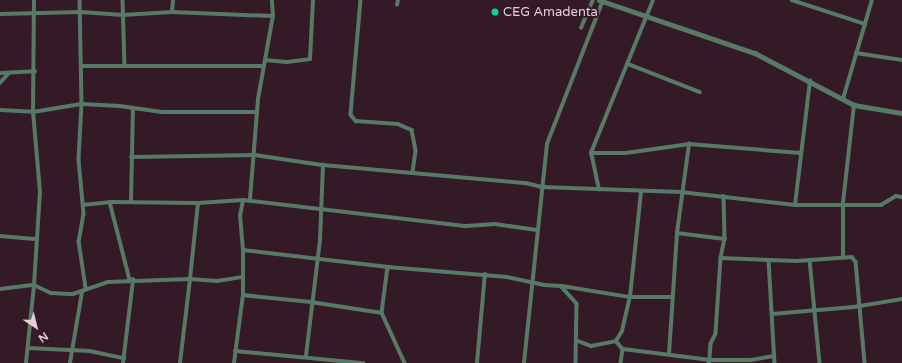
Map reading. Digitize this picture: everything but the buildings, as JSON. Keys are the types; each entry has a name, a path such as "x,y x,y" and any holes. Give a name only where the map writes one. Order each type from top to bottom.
{"street":[{"path":"26,363 34,285 40,192 33,112 34,0"},
{"path":"80,0 80,66 82,104 78,160 84,214 79,241 86,288"},
{"path":"123,0 125,66"},
{"path":"172,12 173,0"},
{"path":"250,199 255,155 257,112 272,16 272,0"},
{"path":"265,60 287,62 310,59 313,0"},
{"path":"361,0 351,115 356,120 398,124 412,130 416,151 413,173"},
{"path":"397,6 398,0"},
{"path":"580,28 593,0"},
{"path":"524,363 547,144 602,0 755,53 854,105 902,114"},
{"path":"599,190 591,153 653,0"},
{"path":"792,0 865,24"},
{"path":"843,99 872,0"},
{"path":"0,14 81,12 123,15 172,12 272,16"},
{"path":"856,53 902,60"},
{"path":"80,66 213,64 264,66"},
{"path":"628,64 700,92"},
{"path":"0,73 8,74 34,71"},
{"path":"0,83 8,74"},
{"path":"795,205 810,81"},
{"path":"0,110 33,112 82,104 162,112 257,112"},
{"path":"843,256 843,203 854,105"},
{"path":"131,202 133,109"},
{"path":"591,153 626,153 689,144 801,153"},
{"path":"669,354 677,233 681,192 689,144"},
{"path":"131,157 255,155 322,165 526,183 542,187 641,192 681,192 795,205 843,203 881,205 896,196 902,197"},
{"path":"306,356 317,257 321,209 322,165"},
{"path":"578,341 591,346 616,341 622,331 630,297 641,192"},
{"path":"710,361 711,344 716,334 721,258 725,239 724,196"},
{"path":"83,205 110,202 198,203 250,199 466,226 495,224 537,230"},
{"path":"234,363 243,295 243,250 240,216 243,200"},
{"path":"110,202 131,280 123,363"},
{"path":"180,363 198,203"},
{"path":"677,233 725,239"},
{"path":"0,236 37,239"},
{"path":"243,250 317,257 388,268 486,274 630,297 672,297"},
{"path":"721,258 810,260 843,256 852,257 856,262 865,363"},
{"path":"769,260 775,363"},
{"path":"810,260 816,309 820,363"},
{"path":"388,268 382,313 405,363"},
{"path":"477,363 486,274"},
{"path":"70,363 74,350 82,292 86,288 108,282 131,280 190,279 223,281 243,277"},
{"path":"0,289 34,285 55,294 82,292"},
{"path":"561,286 578,304 578,341 576,363"},
{"path":"243,295 311,302 382,313"},
{"path":"772,314 860,306 902,299"},
{"path":"616,341 623,349 669,354 710,361 751,360 774,356"},
{"path":"28,348 74,350 124,358"},
{"path":"621,363 623,349"},
{"path":"235,350 306,356 338,362 363,363"}],"place":[{"name":"CEG Amadenta","path":"495,12"}]}
